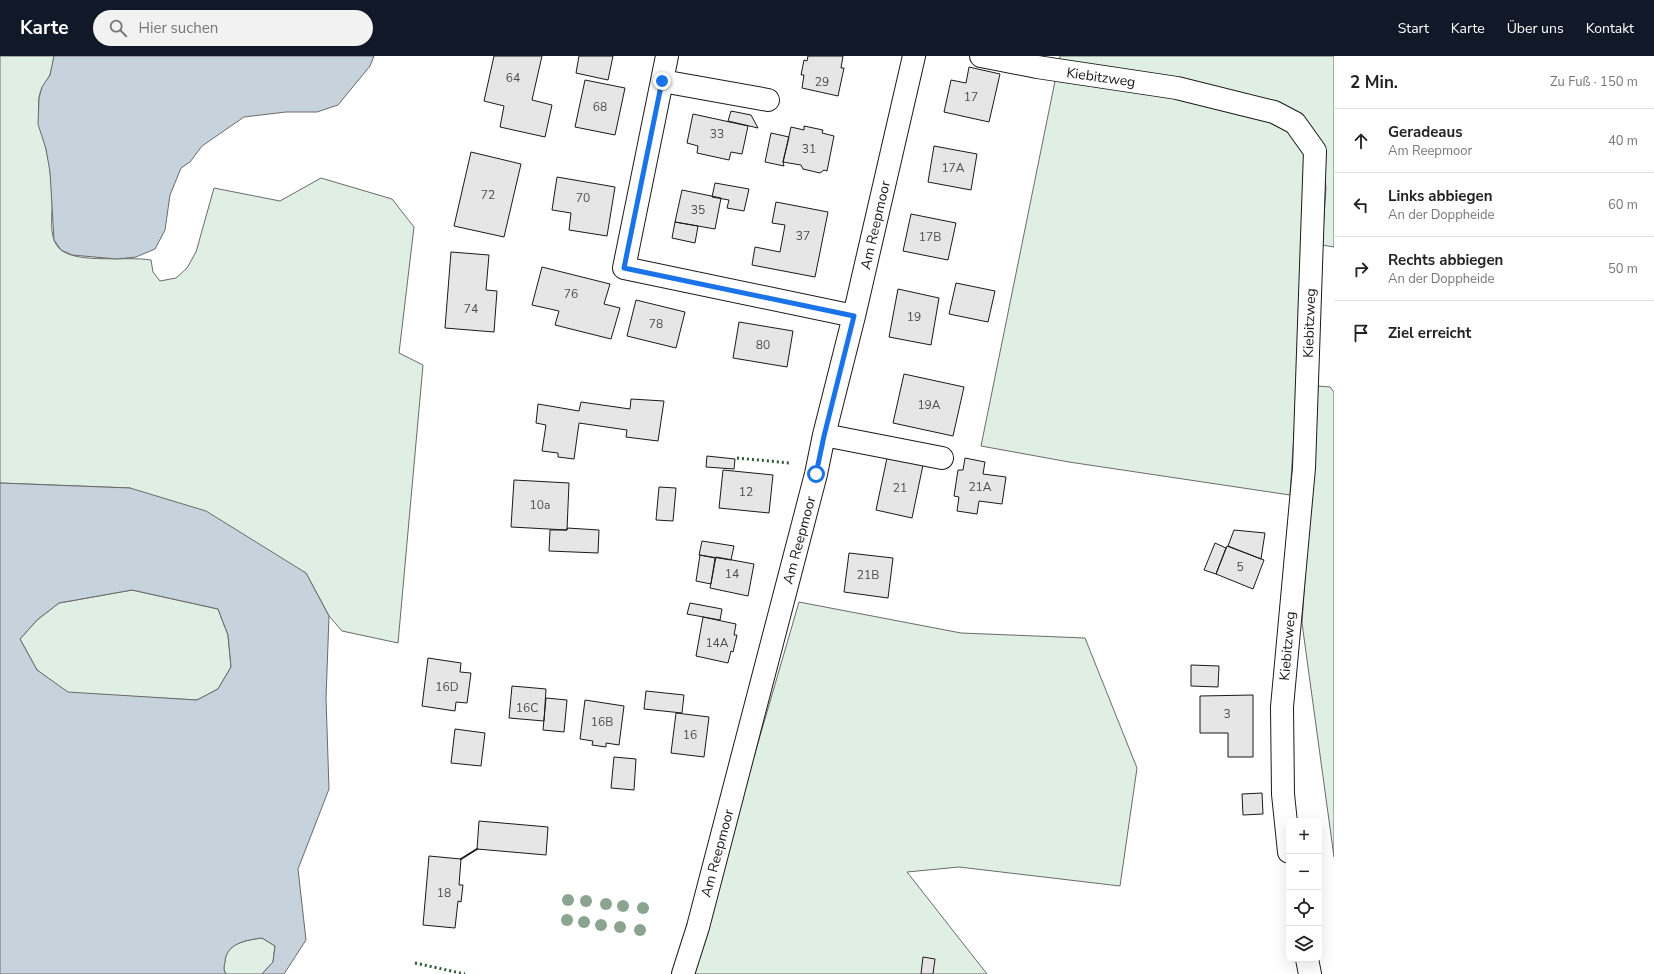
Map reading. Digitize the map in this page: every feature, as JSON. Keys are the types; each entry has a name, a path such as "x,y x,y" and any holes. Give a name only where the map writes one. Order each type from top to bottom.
{"street":[{"path":"667,56 624,268 854,316"},
{"name":"Am Reepmoor","path":"683,974 698,927 816,474 914,56"},
{"name":"Kiebitzweg","path":"980,56 1037,67 1177,88 1274,112 1295,124 1315,150 1304,468 1282,707 1283,794 1286,823"},
{"path":"662,81 768,100"},
{"path":"824,436 942,458"},
{"path":"1308,962 1310,974"}],"green space":[{"path":"0,56 54,56 50,75 40,95 39,112 50,172 52,231 56,245 61,250 69,254 79,257 104,259 151,260 153,272 160,281 176,278 187,268 196,252 214,188 280,201 321,178 392,199 414,227 399,353 423,365 398,643 342,631 329,616 306,573 130,488 0,483"},
{"path":"1060,56 1334,56 1334,247 1322,245 1326,188 1322,150 1303,119 1058,64"},
{"path":"1055,81 1208,103 1293,128 1304,155 1309,201 1290,495 1069,462 981,446"},
{"path":"1318,386 1330,387 1334,392 1334,857 1302,623"},
{"path":"132,590 218,609 228,635 231,667 218,689 197,700 68,693 37,670 20,639 37,620 59,603"},
{"path":"799,602 961,633 1085,638 1137,768 1120,886 959,867 907,872 987,974 695,974 730,839"},
{"path":"262,938 275,946 273,962 262,974 226,974 224,971 224,966 226,955 233,946 244,941"}],"shaded area":[{"path":"54,56 374,56 370,66 338,105 317,112 286,112 244,117 202,146 190,162 181,168 170,195 165,230 155,249 136,257 117,259 72,255 61,250 54,240 50,172 46,149 38,124 39,98 42,87 50,75"},
{"path":"0,483 130,488 206,511 306,573 329,616 326,698 329,789 298,869 306,940 284,974 262,974 273,962 275,946 262,938 244,941 229,951 226,956 224,966 224,971 226,974 0,974","holes":["132,590 218,609 228,635 231,667 218,689 197,700 68,692 37,670 20,639 37,620 59,603"]}],"building":[{"path":"494,56 542,56 532,100 552,105 545,137 500,127 504,106 484,101"},
{"path":"579,56 613,56 608,80 576,73"},
{"path":"808,56 843,56 841,68 844,68 838,96 802,88 804,75 801,75 804,60 807,61"},
{"path":"969,67 1000,74 989,122 944,112 951,80 966,83"},
{"path":"585,80 625,88 615,135 575,127"},
{"path":"731,111 751,115 758,128 728,121"},
{"path":"693,114 748,126 742,154 731,152 729,160 697,153 698,146 687,143"},
{"path":"804,126 823,130 822,133 834,136 827,171 824,170 820,173 803,169 801,165 783,162 791,127 804,130"},
{"path":"771,133 789,137 783,162 784,166 765,162"},
{"path":"934,146 977,154 971,190 928,182"},
{"path":"471,152 521,164 504,237 454,226"},
{"path":"557,177 615,187 607,236 569,230 571,213 552,210"},
{"path":"715,183 749,189 744,211 727,208 729,200 712,197"},
{"path":"682,190 721,198 715,229 675,222"},
{"path":"776,202 828,212 815,277 752,265 755,247 780,252 785,225 772,223"},
{"path":"911,214 956,223 948,260 903,251"},
{"path":"675,222 698,226 695,243 672,238"},
{"path":"451,252 489,255 486,290 497,291 494,332 445,328"},
{"path":"542,267 610,284 604,304 620,308 611,339 555,325 559,311 532,305"},
{"path":"956,283 995,291 988,322 949,314"},
{"path":"898,289 939,298 931,345 889,337"},
{"path":"636,300 685,312 676,348 627,336"},
{"path":"739,322 793,331 787,367 733,358"},
{"path":"904,374 964,387 953,436 893,423"},
{"path":"631,399 664,401 658,441 626,437 627,430 579,423 574,459 558,457 558,453 542,451 546,425 536,423 538,404 579,411 581,402 630,409"},
{"path":"707,456 735,459 734,469 706,467"},
{"path":"887,458 923,465 912,518 876,510"},
{"path":"965,458 985,462 983,474 1006,477 1002,504 979,501 977,514 957,511 959,497 954,496 958,470 963,470"},
{"path":"723,470 773,475 769,513 719,508"},
{"path":"514,480 569,483 567,530 511,527"},
{"path":"659,487 676,488 673,521 656,520"},
{"path":"567,528 599,530 598,553 549,551 550,530 567,530"},
{"path":"1234,530 1265,533 1261,559 1228,546"},
{"path":"702,541 734,546 731,560 699,555"},
{"path":"1215,543 1226,548 1216,574 1204,570"},
{"path":"1227,546 1264,560 1253,589 1216,574"},
{"path":"849,553 893,558 888,598 844,592"},
{"path":"700,555 715,558 711,584 696,581"},
{"path":"716,557 754,564 748,596 710,588"},
{"path":"690,603 722,609 720,620 687,614"},
{"path":"703,617 736,624 734,635 737,635 733,652 731,651 728,663 696,656"},
{"path":"428,658 461,663 460,672 471,673 467,703 456,702 455,711 422,706"},
{"path":"1191,665 1219,666 1218,687 1191,686"},
{"path":"512,686 546,689 544,721 509,718"},
{"path":"646,691 684,695 682,713 644,709"},
{"path":"1253,695 1253,757 1228,757 1228,733 1200,733 1200,696"},
{"path":"546,698 567,700 564,732 543,730"},
{"path":"585,700 624,706 619,745 606,743 606,747 592,745 593,741 580,739"},
{"path":"676,713 709,717 704,757 671,753"},
{"path":"455,729 485,733 481,766 451,763"},
{"path":"614,757 636,759 634,790 611,788"},
{"path":"1262,793 1263,814 1243,815 1242,794"},
{"path":"479,821 548,827 546,855 477,849"},
{"path":"429,856 461,859 459,885 463,885 461,902 458,901 455,928 423,925"},
{"path":"923,957 935,959 933,974 921,974"}],"hedge":[{"path":"737,458 790,463"},
{"path":"415,963 465,974"}],"wall":[{"path":"461,859 477,849"}],"route":[{"path":"662,81 624,268 854,316 816,474"}]}
